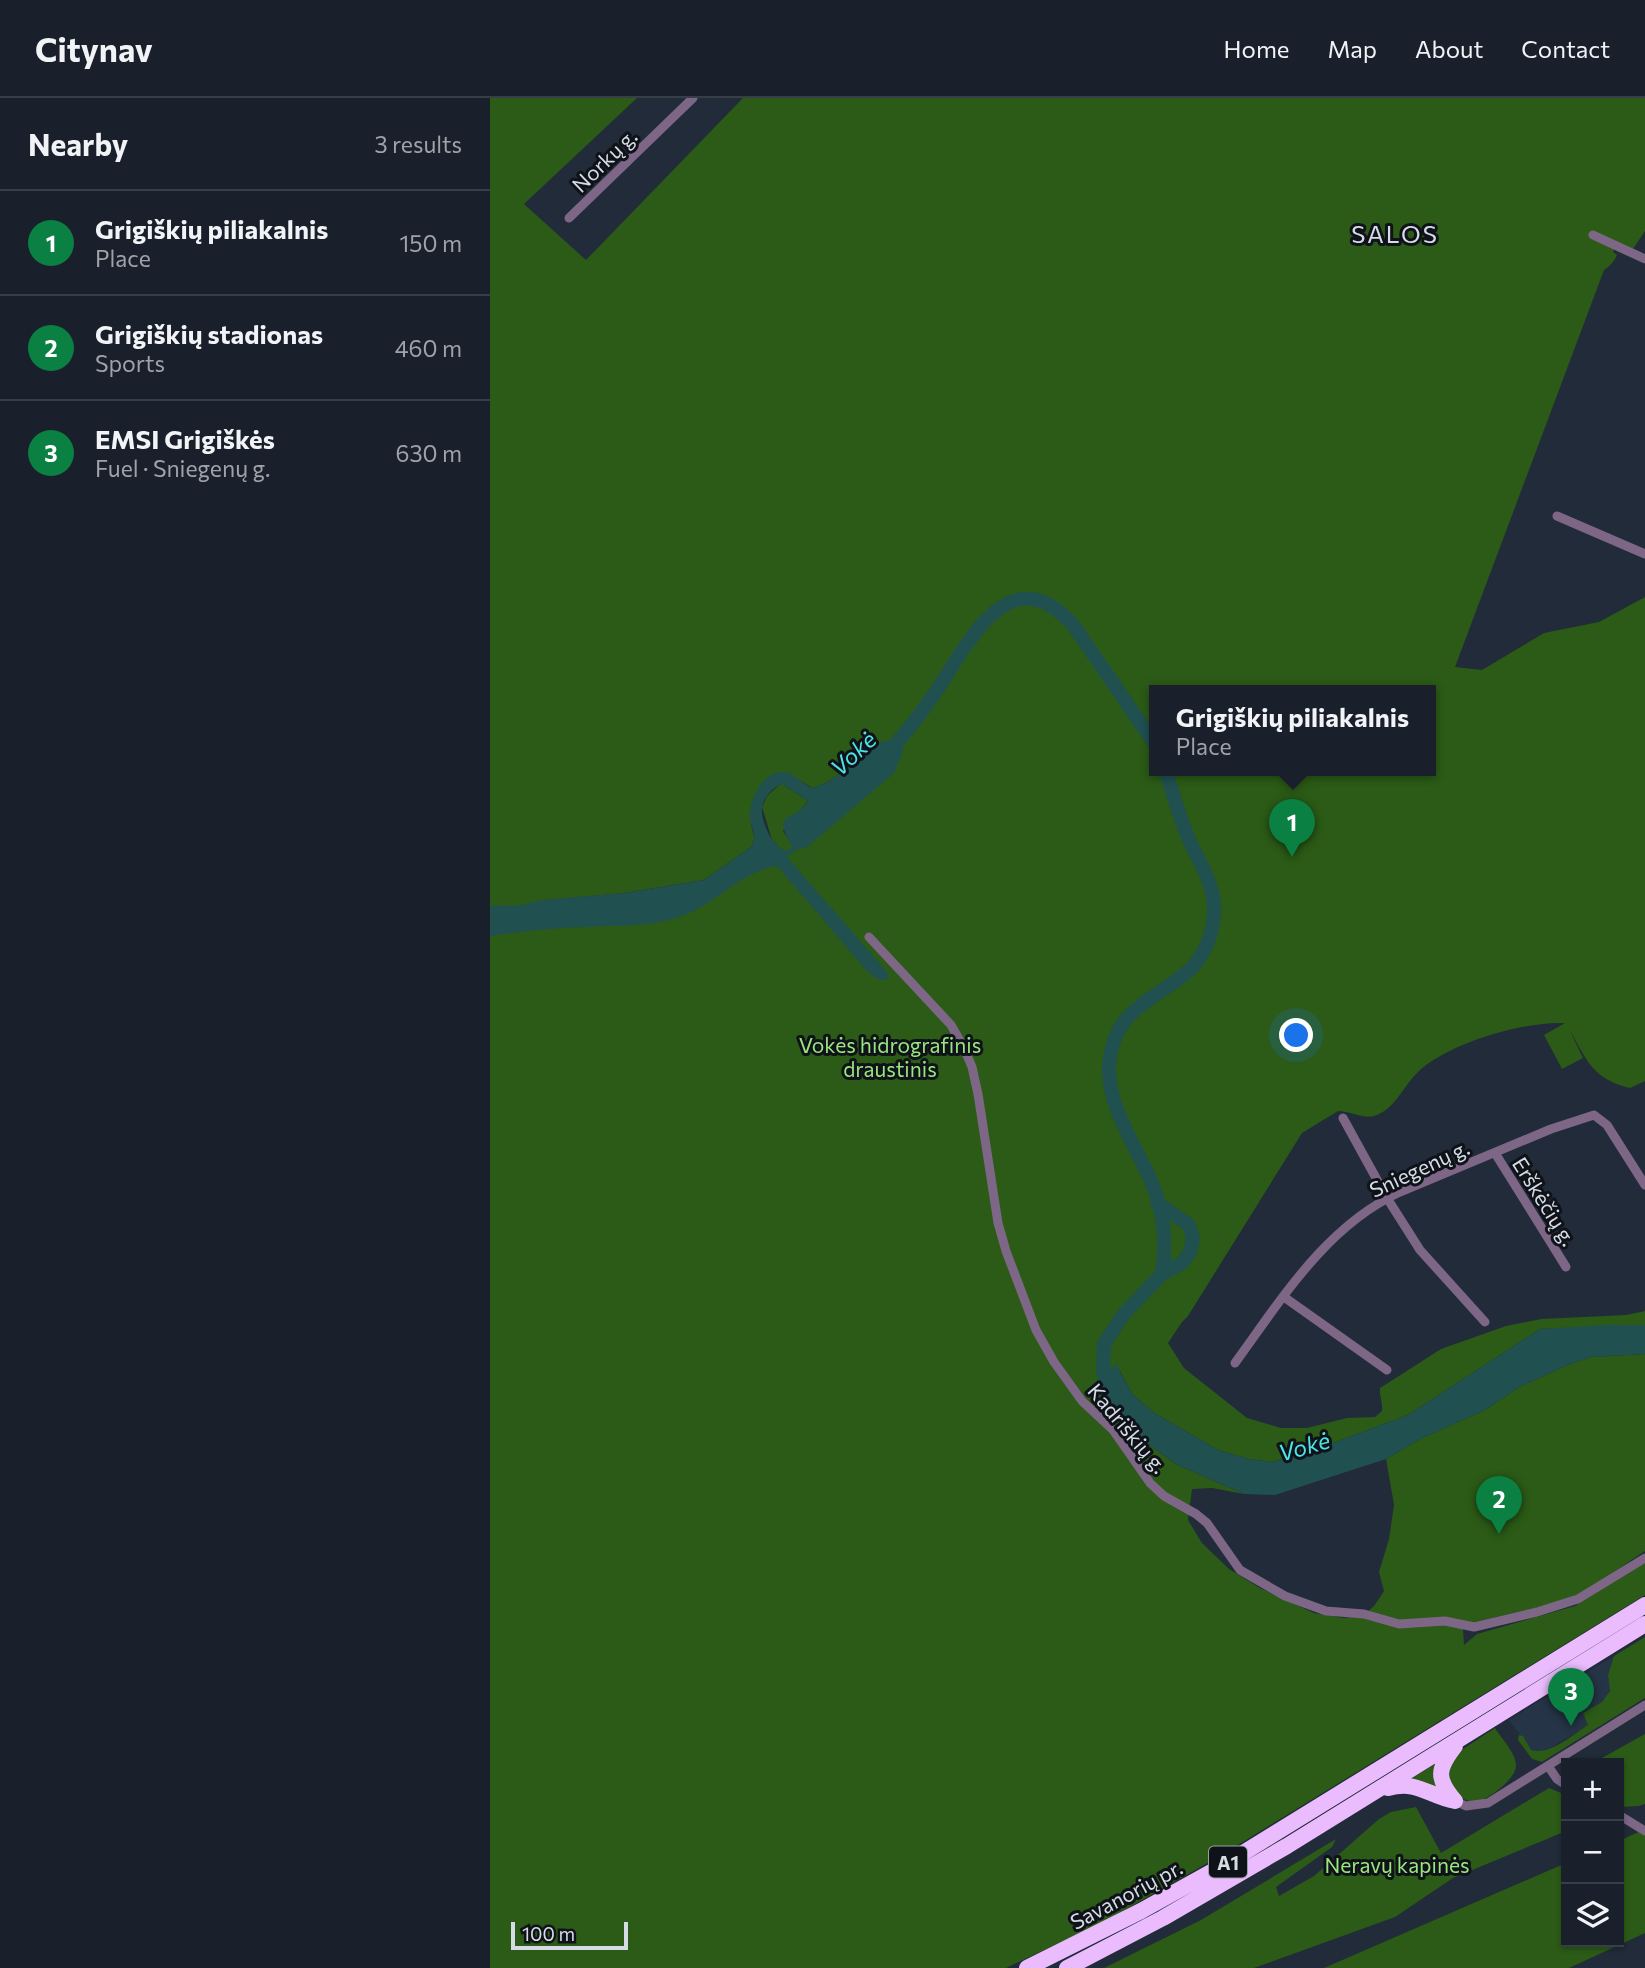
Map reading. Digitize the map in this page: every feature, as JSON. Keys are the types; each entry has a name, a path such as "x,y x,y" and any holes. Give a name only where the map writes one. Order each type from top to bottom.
{"highway":[{"name":"Savanorių pr.","path":"1026,1968 1222,1866 1645,1605"},
{"name":"A1","path":"1067,1968 1206,1894 1645,1625"},
{"path":"1603,1665 1607,1648"},
{"path":"1455,1801 1442,1784 1441,1769 1443,1761 1471,1731"},
{"path":"1374,1792 1403,1784 1455,1801"}],"street":[{"name":"Norkų g.","path":"569,218 693,98"},
{"path":"1593,235 1645,259"},
{"path":"1556,516 1645,554"},
{"name":"Kadriškių g.","path":"869,937 951,1025 964,1048 972,1067 978,1094 1000,1232 1037,1330 1054,1362 1082,1401 1119,1439 1150,1483 1164,1496 1207,1523 1240,1570 1285,1596 1326,1611 1364,1614 1399,1624 1446,1621 1474,1627 1578,1599 1645,1558"},
{"name":"Sniegenų g.","path":"1235,1363 1328,1243 1387,1198 1551,1129 1594,1115 1607,1125 1645,1185"},
{"path":"1343,1118 1387,1198 1420,1250 1485,1322"},
{"name":"Erškėčių g.","path":"1495,1153 1566,1267"},
{"path":"1284,1297 1387,1370"},
{"path":"1455,1801 1466,1806 1488,1803 1645,1705"},
{"path":"1548,1766 1561,1782"},
{"path":"1624,1818 1645,1831"}],"shaded area":[{"path":"883,741 899,741 903,745 894,773 807,847 796,850 787,857 888,973 888,979 878,979 865,969 775,866 749,876 702,907 665,921 490,936 490,906 523,905 542,900 625,893 704,880 751,847 754,835 750,809 759,787 770,776 784,772 812,788 819,786","holes":["779,785 784,785 808,801 784,822 783,827 792,846 787,851 773,840 762,814 768,795"]},
{"path":"1645,1325 1645,1354 1591,1357 1570,1364 1519,1387 1485,1410 1420,1439 1386,1459 1275,1495 1244,1494 1176,1464 1140,1438 1102,1398 1093,1384 1116,1364 1132,1394 1154,1413 1218,1450 1271,1462 1301,1455 1408,1415 1540,1329"},
{"path":"1614,1656 1608,1675 1610,1691 1603,1702 1583,1713 1589,1725 1552,1747 1539,1752 1531,1750 1509,1720"}],"green space":[{"name":"Vokės hidrografinis draustinis","path":"490,98 637,98 524,204 586,260 743,98 1645,98 1645,231 1633,249 1618,242 1613,252 1616,257 1604,270 1455,667 1482,670 1544,633 1599,622 1645,597 1645,1081 1630,1088 1599,1074 1586,1059 1569,1029 1583,1058 1562,1069 1544,1035 1565,1023 1548,1023 1507,1030 1464,1044 1445,1054 1415,1075 1387,1109 1374,1116 1338,1111 1302,1133 1188,1316 1168,1343 1184,1368 1247,1418 1281,1428 1307,1428 1347,1418 1375,1417 1382,1411 1380,1388 1441,1349 1506,1326 1541,1319 1626,1315 1645,1311 1645,1325 1540,1329 1408,1415 1301,1455 1271,1462 1218,1450 1154,1413 1132,1394 1120,1371 1102,1398 1140,1438 1176,1464 1244,1494 1212,1488 1192,1489 1188,1520 1202,1543 1229,1569 1260,1588 1314,1613 1344,1618 1363,1616 1384,1591 1379,1572 1389,1539 1394,1505 1386,1459 1420,1439 1485,1410 1519,1387 1570,1364 1591,1357 1645,1354 1645,1551 1584,1592 1556,1603 1466,1624 1463,1629 1464,1645 1477,1634 1575,1606 1645,1563 1645,1595 1220,1856 1105,1921 1006,1968 490,1968","holes":["883,742 791,843 783,831 808,801 784,785 779,785 767,796 762,807 772,840 782,850 678,910 548,900 625,893 704,880 751,847 754,840 752,808 762,785 771,776 790,774 812,788 819,786"]},
{"path":"1645,1637 1645,1698 1542,1762 1532,1759 1518,1740 1519,1735 1523,1736 1531,1750 1546,1750 1588,1725 1583,1713 1602,1702 1610,1691 1608,1675 1614,1656"},
{"path":"1495,1728 1514,1756 1515,1770 1508,1781 1490,1796 1474,1802 1465,1800 1446,1785 1446,1764 1454,1755"},
{"path":"1645,1734 1645,1804 1624,1807 1624,1758 1602,1758"},
{"path":"1437,1763 1443,1795 1409,1780"},
{"name":"Neravų kapinės","path":"1549,1788 1561,1793 1561,1833 1453,1878 1395,1917 1254,1968 1104,1968 1201,1920 1336,1839 1332,1847 1276,1887 1279,1896 1314,1876 1379,1819 1391,1812 1416,1807 1441,1853"},
{"path":"1645,1829 1645,1933 1624,1943 1624,1884 1624,1839"},
{"path":"1561,1865 1561,1947 1615,1947 1569,1968 1324,1968"}],"waterway":[{"name":"Vokė","path":"887,753 918,717 984,622 1010,602 1024,599 1046,603 1074,626 1149,736"},
{"name":"Vokė","path":"1162,1274 1162,1215 1151,1181 1118,1111 1109,1067 1117,1033 1125,1020 1193,967 1208,943 1213,924 1211,889 1183,825 1168,776"},
{"name":"Vokė","path":"1110,1391 1103,1371 1104,1344 1123,1315 1162,1274 1182,1263 1190,1252 1193,1238 1189,1225 1157,1203"}],"place":[{"name":"Grigiškių piliakalnis","path":"1292,857"},
{"name":"Grigiškių stadionas","path":"1499,1534"},
{"name":"EMSI Grigiškės","path":"1571,1726"}],"district":[{"name":"SALOS","path":"1395,233"}]}
